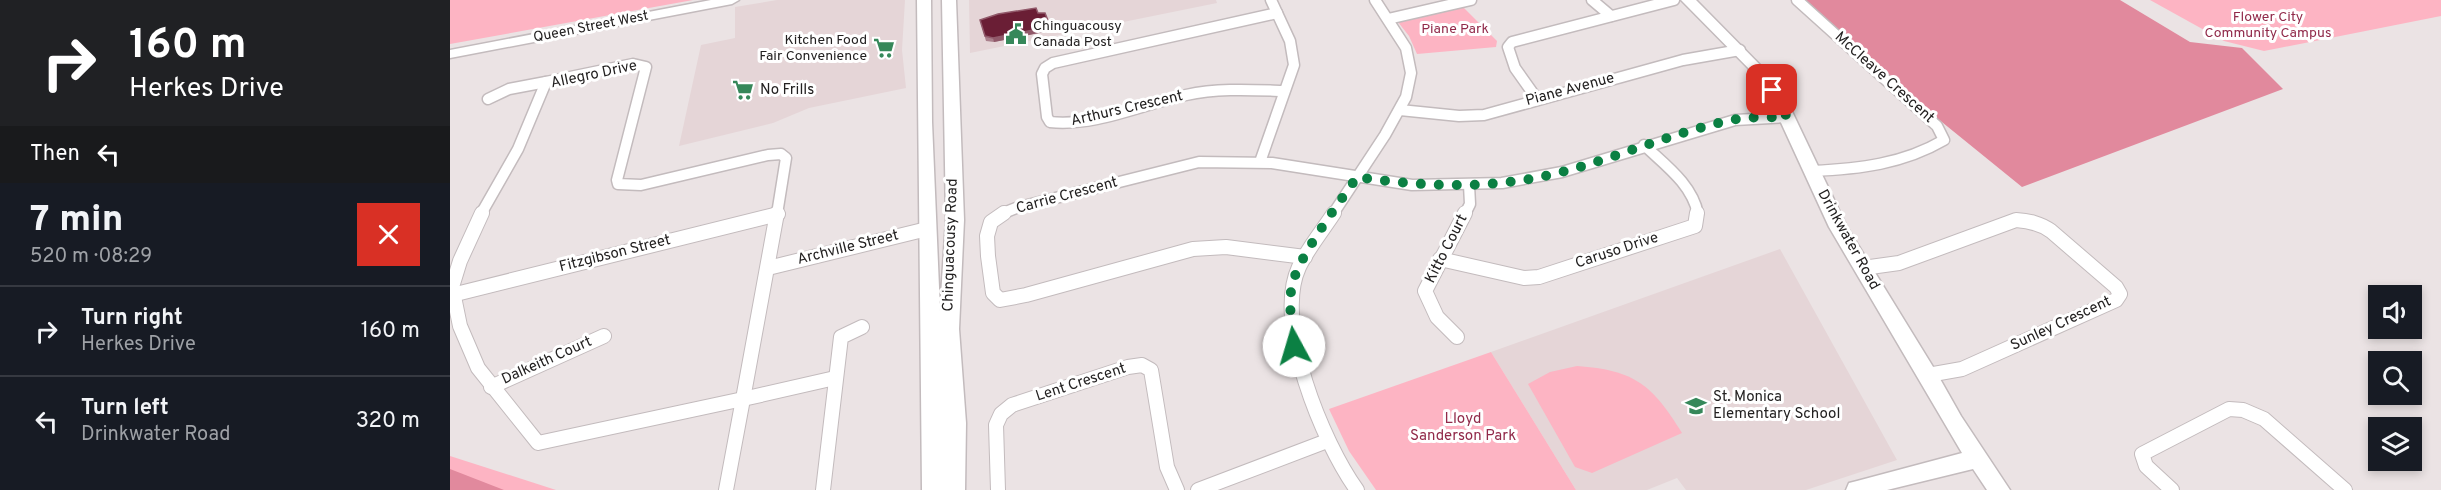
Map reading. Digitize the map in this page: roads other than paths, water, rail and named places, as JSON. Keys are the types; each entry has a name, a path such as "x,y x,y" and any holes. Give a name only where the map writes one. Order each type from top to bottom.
{"main road":[{"name":"Queen Street West","path":"450,54 732,0"},
{"name":"Chinguacousy Road","path":"924,0 927,229 932,337 933,490"},
{"name":"Chinguacousy Road","path":"949,0 955,220 949,329 955,423 954,490"},
{"name":"Drinkwater Road","path":"1688,0 1764,76 1787,117 1838,227 1977,459 1999,490"},
{"path":"1857,490 1977,459"}],"street":[{"path":"1260,162 1294,65 1290,41 1271,0"},
{"path":"1357,490 1342,470 1327,441 1294,346 1291,315 1293,285 1305,257 1400,110 1406,97 1411,73 1406,48 1375,0"},
{"path":"1388,19 1471,0"},
{"path":"1592,0 1611,16"},
{"path":"1537,99 1518,75 1509,57 1509,44 1516,40 1674,0"},
{"name":"McCleave Crescent","path":"1797,0 1937,126 1944,140 1911,156 1880,164 1854,169 1812,171"},
{"name":"Arthurs Crescent","path":"1277,14 1053,63 1044,68 1042,75 1047,117 1055,124 1069,124 1214,90 1284,91"},
{"name":"Piane Avenue","path":"1400,110 1459,116 1484,115 1683,60 1740,50"},
{"name":"Allegro Drive","path":"726,490 768,268 787,161 781,154 768,155 641,185 624,186 618,184 617,180 646,73 644,65 633,64 546,82 524,137 487,201 453,277 452,295 478,368 490,387 533,440 545,443 743,399"},
{"path":"488,99 509,89 546,82"},
{"name":"Carrie Crescent","path":"1305,257 1226,247 1193,249 1008,300 1000,300 993,293 988,256 989,226 1002,214 1199,162 1260,162 1412,185 1502,183 1562,172 1735,120 1787,117"},
{"name":"Caruso Drive","path":"1440,260 1524,278 1539,278 1695,226 1699,218 1698,208 1689,190 1644,146"},
{"name":"Kitto Court","path":"1457,337 1442,327 1429,305 1425,291 1470,204 1469,185"},
{"name":"Fitzgibson Street","path":"452,295 778,214"},
{"name":"Sunley Crescent","path":"1863,268 1899,263 2016,220 2028,220 2040,223 2051,231 2116,287 2120,294 2116,300 1962,369 1928,375"},
{"name":"Archville Street","path":"768,268 927,229"},
{"path":"823,490 841,337 862,327"},
{"name":"Dalkeith Court","path":"490,387 604,336"},
{"name":"Lent Crescent","path":"998,490 996,425 1001,414 1012,405 1138,364 1151,370 1167,467 1177,490"},
{"path":"743,399 835,378"},
{"path":"2172,490 2146,466 2142,454 2229,409 2238,409 2255,413 2264,419 2345,490"},
{"path":"1198,490 1327,441"}],"place":[{"name":"Chinguacousy Canada Post","path":"1016,34"},
{"name":"Kitchen Food Fair Convenience","path":"884,48"},
{"name":"No Frills","path":"743,90"},
{"name":"St. Monica Elementary School","path":"1696,406"}],"park label":[{"name":"Flower City Community Campus","path":"2268,26"},
{"name":"Piane Park","path":"1455,29"},
{"name":"Lloyd Sanderson Park","path":"1463,428"}]}
